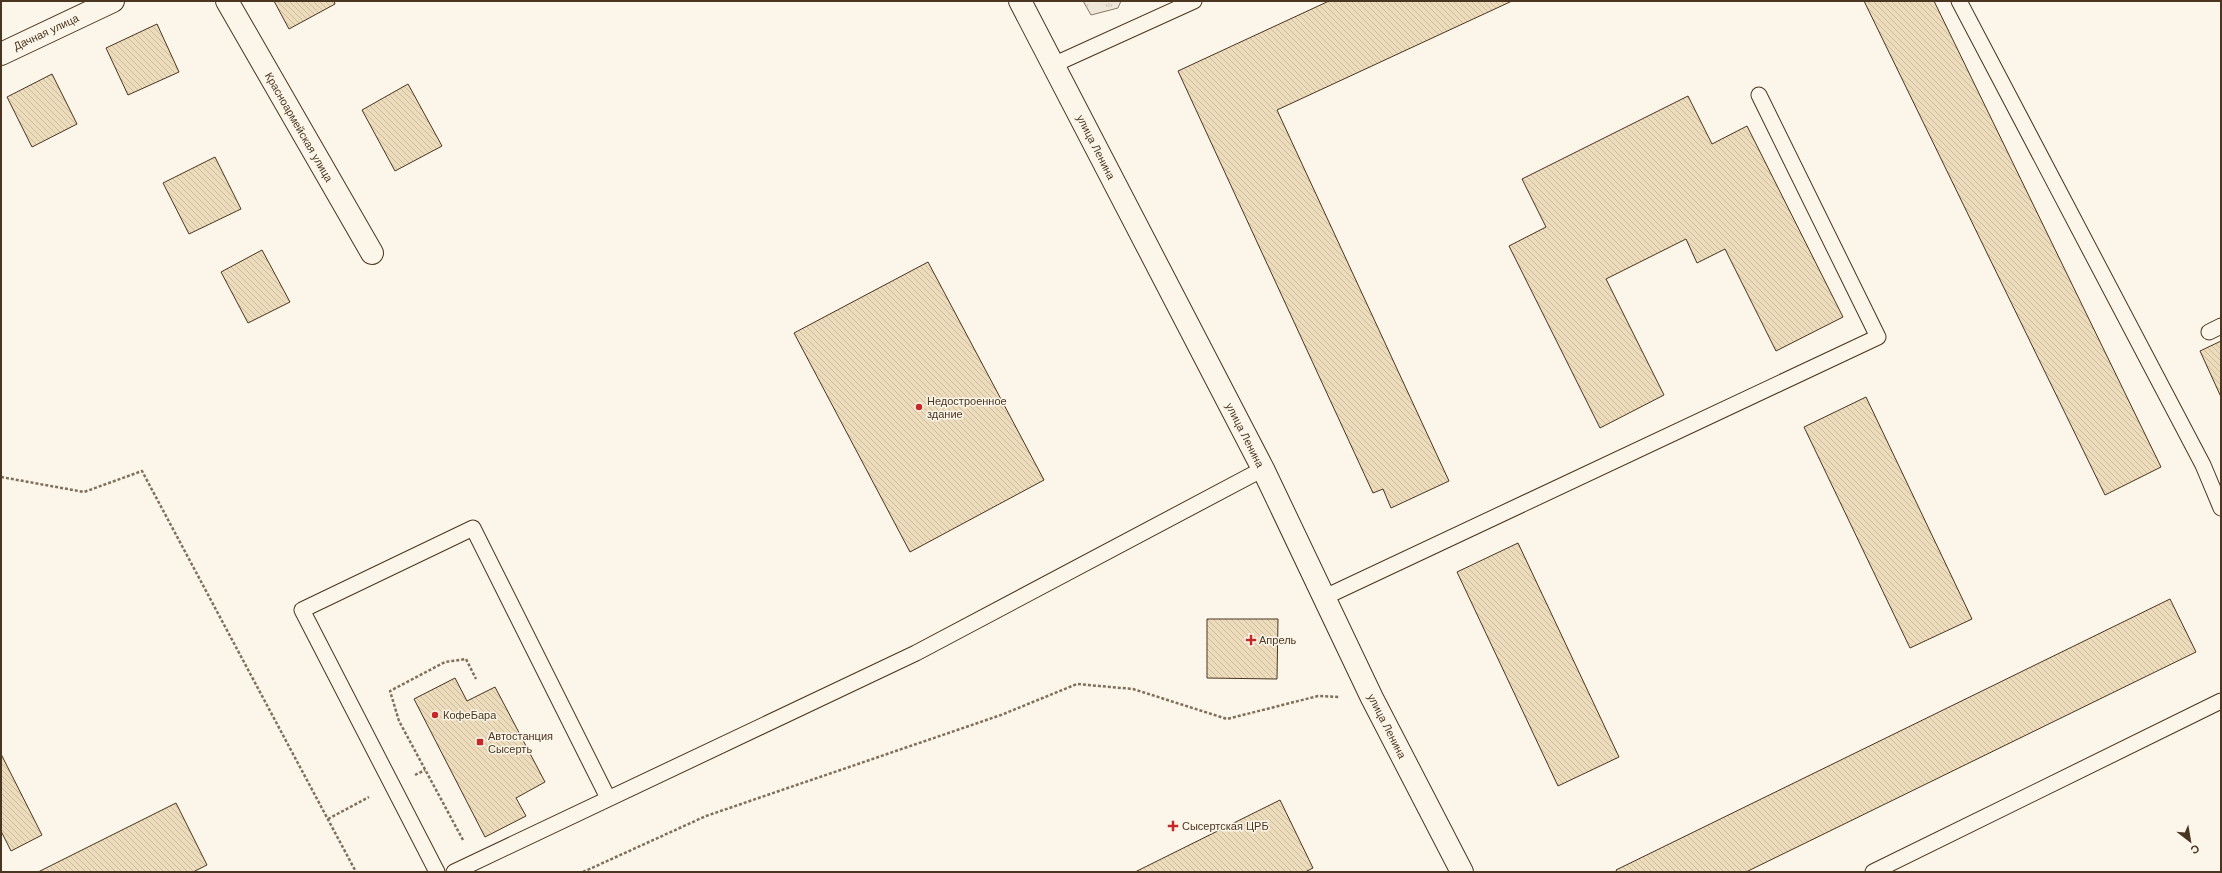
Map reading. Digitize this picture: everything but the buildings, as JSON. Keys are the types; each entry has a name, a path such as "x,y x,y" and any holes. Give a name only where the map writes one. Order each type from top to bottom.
{"street":[{"name":"Дачная улица","path":"1,54 113,1"},
{"name":"Красноармейская улица","path":"227,1 372,253"},
{"name":"улица Ленина","path":"1020,1 1263,469 1372,698 1462,872"}],"lane":[{"path":"1054,65 1194,1"},
{"path":"1959,1 2203,465 2221,508"},
{"path":"1325,597 1878,337 1760,95"},
{"path":"454,872 916,653 1263,469"},
{"path":"437,872 302,610 473,528 608,798"},
{"path":"1873,872 2221,701"}],"path":[{"path":"1,477 84,492 142,471 356,872"},
{"path":"463,840 399,722 390,691 445,662 466,659 476,680"},
{"path":"583,872 706,816 1001,715 1077,684 1133,689 1227,719 1318,696 1372,698"}],"green space":[{"path":"1083,1 1121,1 1118,8 1091,15"}],"place":[{"name":"Недостроенное здание","path":"919,407"},
{"name":"Апрель","path":"1251,640"},
{"name":"КофеБара","path":"435,715"},
{"name":"Автостанция Сысерть","path":"480,742"},
{"name":"Сысертская ЦРБ","path":"1173,826"}]}
